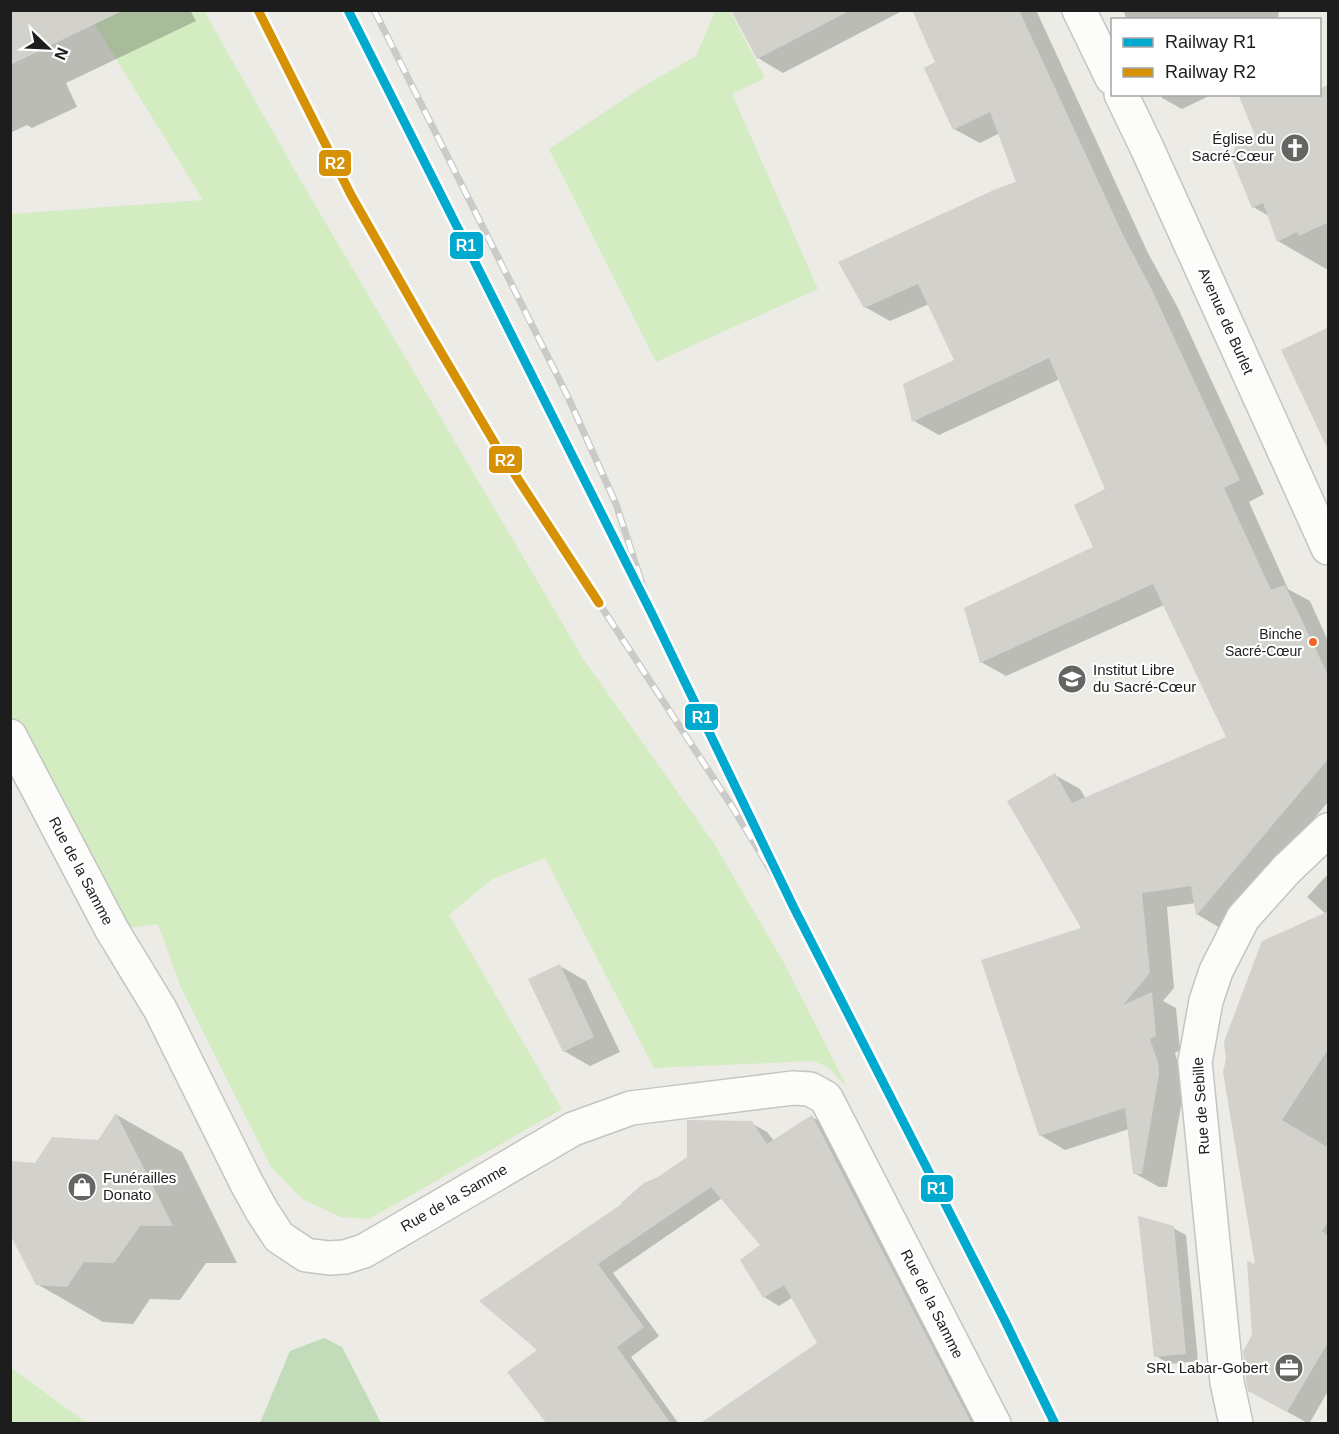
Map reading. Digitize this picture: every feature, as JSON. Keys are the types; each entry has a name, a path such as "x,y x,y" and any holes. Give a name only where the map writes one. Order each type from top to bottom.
{"street":[{"path":"1079,10 1111,74"},
{"name":"Avenue de Burlet","path":"1122,96 1329,548"},
{"name":"Rue de la Samme","path":"10,736 112,930 160,1009 246,1182 279,1237 306,1255 329,1258 345,1257 364,1251 573,1129 632,1108 793,1088 810,1089 826,1098 994,1424"},
{"name":"Rue de Sebille","path":"1236,1424 1227,1382 1195,1062 1206,1001 1216,971 1243,918 1286,870 1329,830"}],"green space":[{"path":"120,11 204,11 305,188 584,660 715,845 784,963 847,1087 828,1067 813,1061 654,1068 545,858 491,880 449,915 562,1109 369,1219 341,1217 302,1199 271,1167 181,988 158,924 112,930 11,731 11,214 203,200 94,23"},
{"path":"715,11 730,11 765,78 732,94 818,289 656,362 549,149 642,87 696,56"},
{"path":"324,1338 342,1347 381,1423 260,1423 290,1351"},
{"path":"11,1368 87,1423 11,1423"}],"building":[{"path":"10,10 124,10 10,65"},
{"path":"731,10 851,10 757,59"},
{"path":"912,10 1019,10 1240,480 1224,488 1271,590 1285,585 1329,677 1329,758 1196,916 1191,886 1142,893 1150,973 1123,1005 1152,992 1156,1036 1150,1039 1159,1074 1142,1174 1133,1174 1125,1108 1039,1136 981,960 1081,928 1007,801 1055,773 1072,803 1226,737 1153,584 980,663 964,608 1093,547 1074,505 1105,489 1049,358 912,422 903,384 954,360 918,284 864,308 838,262 996,189 1016,182 990,112 953,130 924,68 935,62"},
{"name":"Église du Sacré-Cœur","path":"1329,84 1329,222 1299,236 1297,232 1277,242 1263,203 1252,208 1231,157 1237,144 1255,135 1239,96 1321,96 1321,88"},
{"path":"1329,327 1329,452 1281,350"},
{"path":"1329,911 1329,1048 1282,1120 1329,1148 1329,1221 1322,1231 1329,1237 1329,1341 1287,1412 1248,1391 1243,1351 1252,1335 1247,1261 1255,1264 1223,1072 1226,1059 1224,1042 1262,941"},
{"path":"560,964 594,1037 563,1052 528,979"},
{"name":"Funérailles Donato","path":"116,1113 173,1226 140,1226 114,1263 84,1262 67,1287 36,1285 10,1234 10,1161 35,1163 52,1137 98,1140"},
{"path":"812,1115 972,1424 699,1424 817,1343 784,1285 763,1298 740,1260 760,1245 711,1187 598,1264 644,1327 617,1347 671,1424 547,1424 507,1372 537,1350 479,1301 622,1204 644,1183 658,1177 687,1157 687,1120 752,1121 767,1144"},
{"path":"1138,1216 1174,1226 1186,1354 1154,1357"}],"railway":[{"path":"258,10 351,195 497,447 731,805 794,908"},
{"path":"374,10 567,395 616,504 652,614"}],"rail line":[{"name":"R2","path":"258,10 351,195 425,325 497,447 599,603"},
{"name":"R1","path":"348,10 652,614 794,908 1004,1319 1055,1424"}],"place":[{"name":"Église du Sacré-Cœur","path":"1295,148"},
{"name":"Binche Sacré-Cœur","path":"1313,642"},
{"name":"Institut Libre du Sacré-Cœur","path":"1072,679"},
{"name":"Funérailles Donato","path":"82,1187"},
{"name":"SRL Labar-Gobert","path":"1289,1368"}]}
